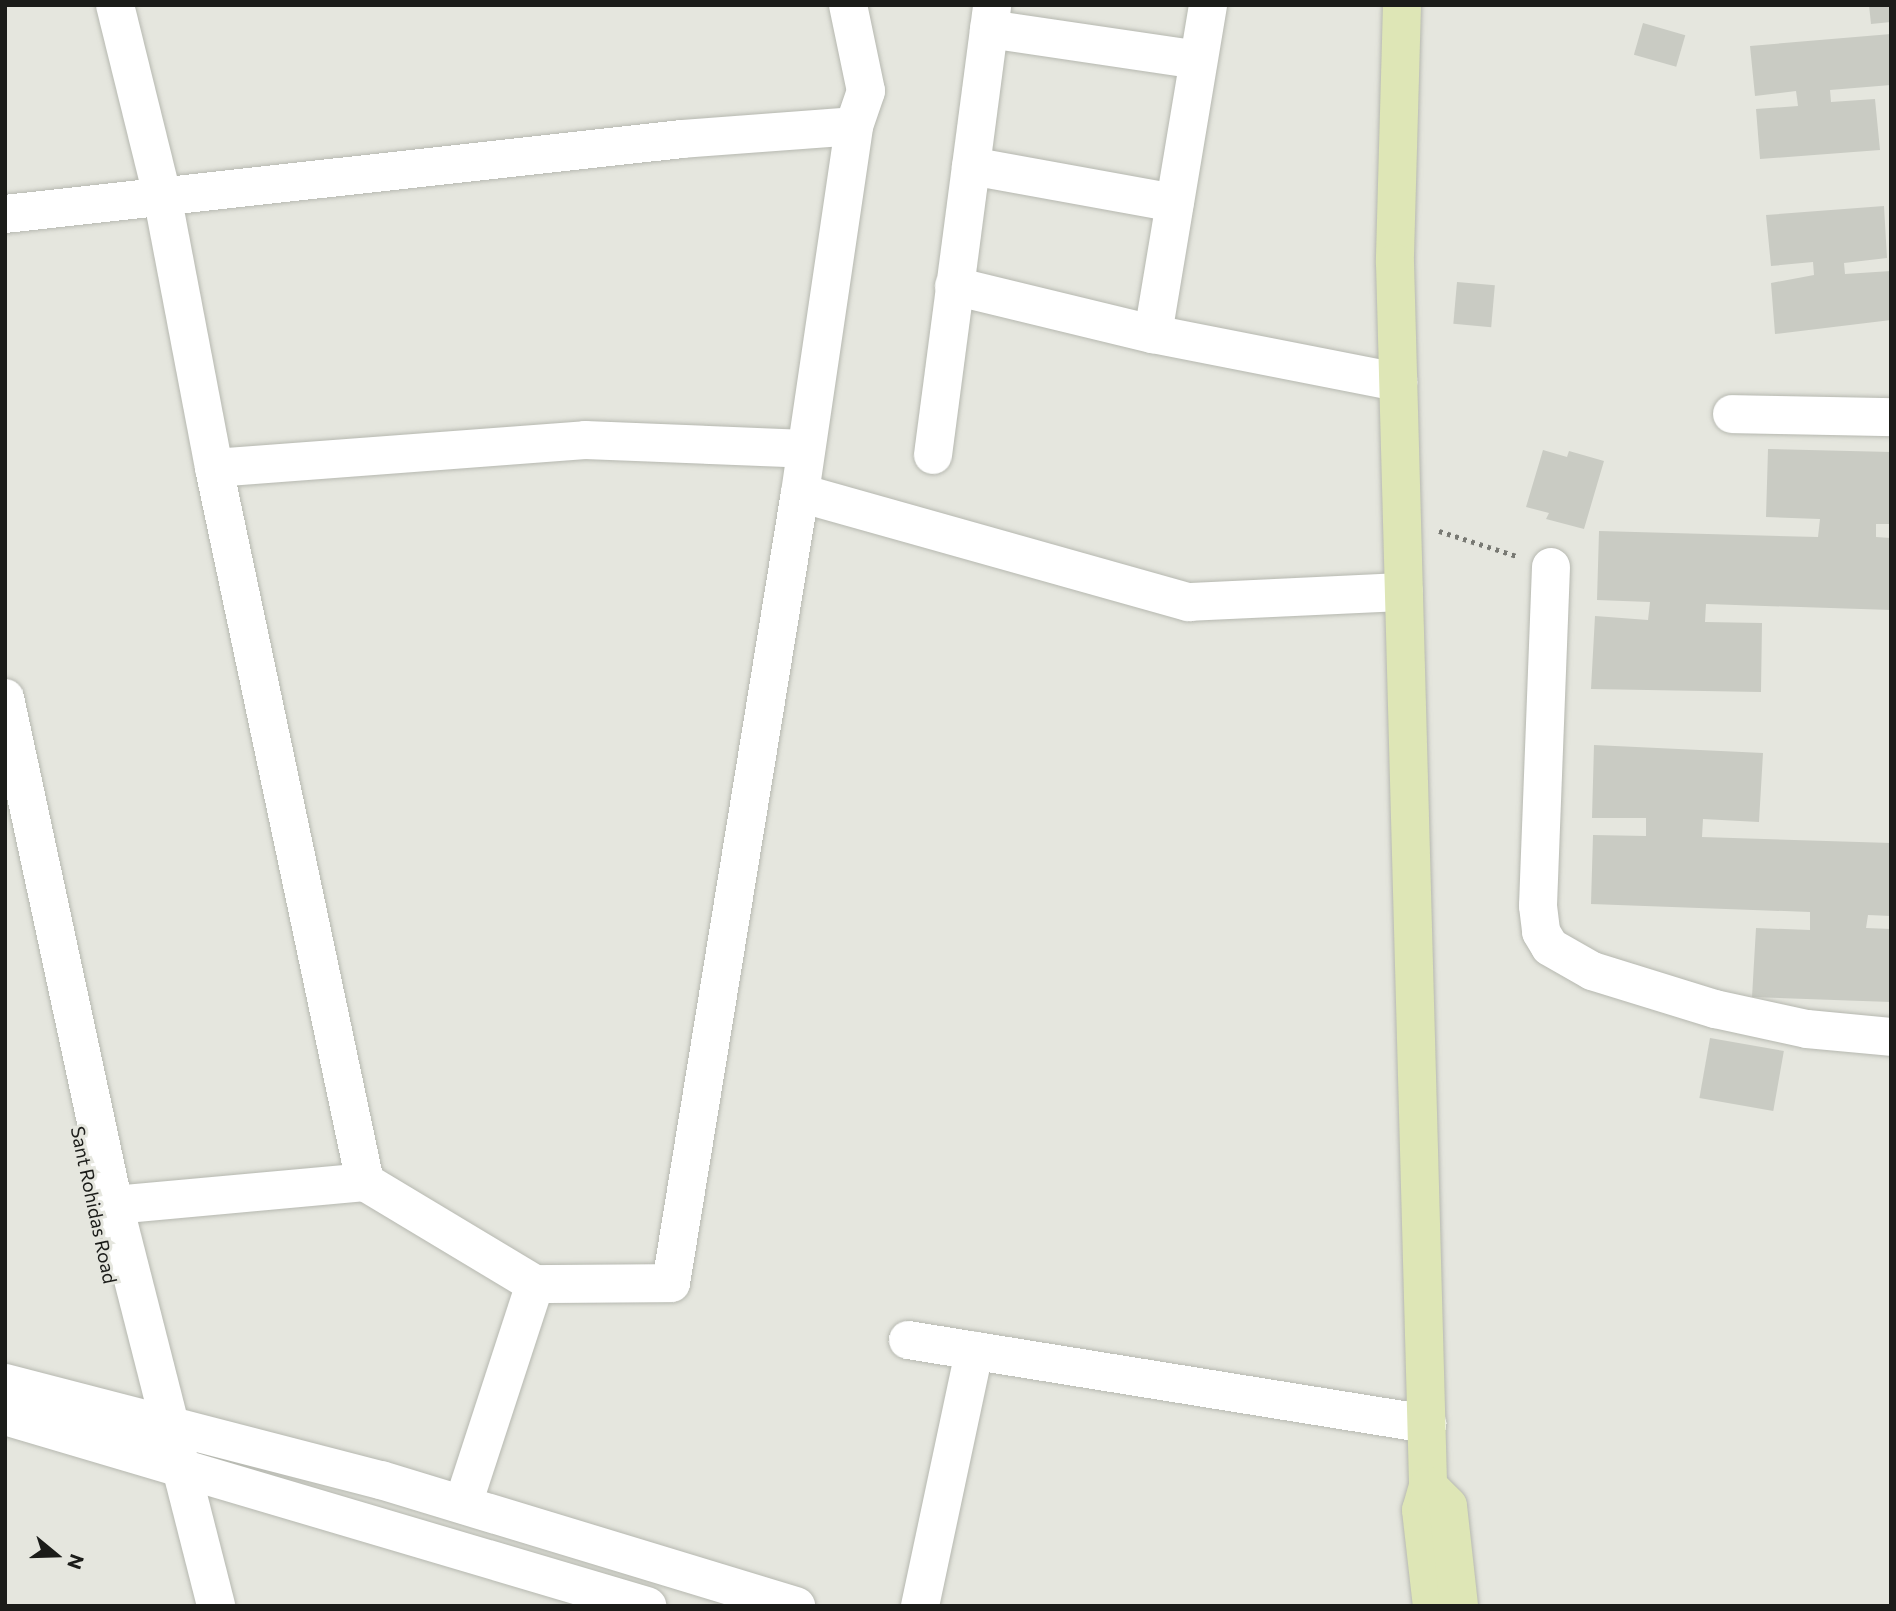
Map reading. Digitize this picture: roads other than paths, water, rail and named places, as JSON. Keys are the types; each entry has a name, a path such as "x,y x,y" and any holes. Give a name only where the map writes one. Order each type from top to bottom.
{"main road":[{"path":"1402,5 1395,263 1429,1486 1421,1510 1432,1606"},
{"path":"1429,1486 1448,1506 1459,1606"}],"street":[{"path":"114,5 162,195 214,468 365,1182"},
{"path":"114,1205 365,1182 536,1284 671,1283 800,493 855,126 866,91 848,5"},
{"path":"1153,334 1208,5"},
{"path":"933,455 991,17 1198,60"},
{"path":"5,214 682,139 855,126"},
{"path":"971,166 1175,203"},
{"path":"954,286 1153,334 1398,382"},
{"path":"1732,414 1891,416"},
{"path":"214,468 585,440 806,449"},
{"path":"800,493 1189,602 1404,592"},
{"path":"1551,567 1538,905 1541,932 1550,947 1592,971 1715,1009 1796,1027 1891,1037"},
{"path":"5,698 158,1422"},
{"name":"Sant Rohidas Road","path":"5,802 158,1422 189,1606"},
{"path":"463,1504 536,1284"},
{"path":"908,1340 1427,1424"},
{"path":"920,1606 974,1351"},
{"path":"5,1383 463,1504 796,1606"},
{"path":"5,1416 647,1606"},
{"path":"167,1464 216,1606"}]}
